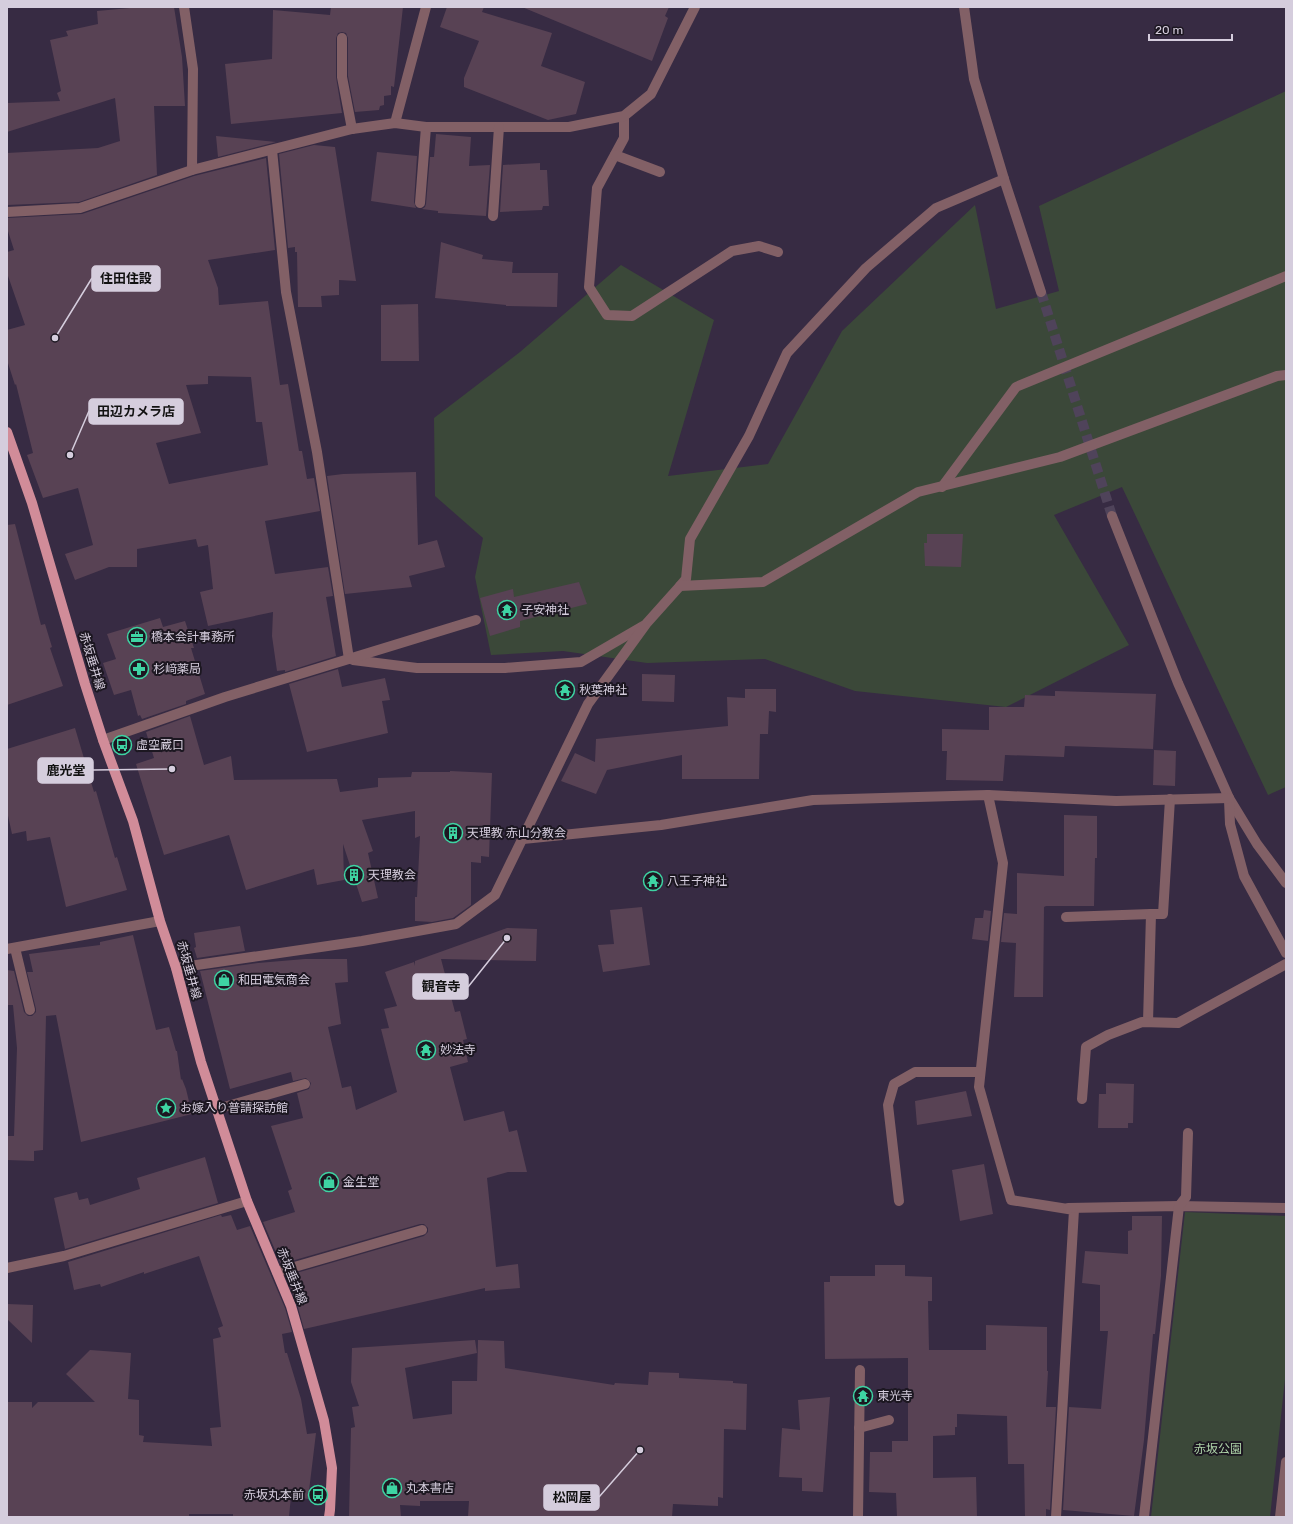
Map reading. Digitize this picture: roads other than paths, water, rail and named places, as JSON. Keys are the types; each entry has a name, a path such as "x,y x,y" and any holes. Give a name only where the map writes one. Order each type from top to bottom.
{"main road":[{"name":"赤坂垂井線","path":"7,432 32,503 103,740 133,821 160,921 176,968 201,1062 247,1201 291,1306 324,1421 332,1468 329,1517"}],"street":[{"path":"184,7 193,69 192,170"},
{"path":"395,124 426,7"},
{"path":"7,212 80,208 192,170 352,129 395,124 426,127 569,127 624,116 651,94 695,7"},
{"path":"964,7 974,79 1004,179 1042,292"},
{"path":"342,38 342,77 352,129"},
{"path":"624,116 624,138 597,188 589,287 607,315 632,316 732,250 759,246 778,252"},
{"path":"420,203 426,127"},
{"path":"493,216 499,127"},
{"path":"272,150 286,292 317,452 349,659"},
{"path":"615,155 660,172"},
{"path":"176,968 362,941 456,924 495,895 588,704 646,624 686,579 690,539 749,436 787,353 866,268 936,208 1004,179"},
{"path":"942,487 1016,386 1286,276"},
{"path":"680,586 763,582 918,492 1060,457 1277,376 1286,374"},
{"path":"1112,516 1178,683 1229,798 1257,844 1286,883"},
{"path":"103,740 225,697 476,620"},
{"path":"349,659 417,668 505,668 581,662 646,624"},
{"path":"523,839 661,825 813,800 988,795 1116,801 1229,798"},
{"path":"988,795 1003,864 979,1086 1011,1200 1068,1208 1179,1206 1286,1208"},
{"path":"1229,798 1230,824 1244,876 1286,953"},
{"path":"1066,917 1163,914 1170,799"},
{"path":"1148,1022 1151,914"},
{"path":"30,1010 11,948 160,921"},
{"path":"1082,1099 1086,1047 1108,1035 1142,1022 1178,1023 1286,964"},
{"path":"899,1201 888,1105 894,1084 915,1072 980,1072"},
{"path":"217,1109 305,1084"},
{"path":"1144,1517 1179,1206 1186,1197 1188,1133"},
{"path":"7,1268 64,1256 247,1201"},
{"path":"1056,1517 1074,1210 1068,1208"},
{"path":"277,1272 422,1230"},
{"path":"858,1517 860,1370"},
{"path":"859,1428 889,1420"},
{"path":"1280,1517 1286,1462"}],"tunnel":[{"path":"1041,292 1112,516"}],"place":[{"name":"住田住設","path":"55,338"},
{"name":"田辺カメラ店","path":"70,455"},
{"name":"子安神社","path":"507,610"},
{"name":"橋本会計事務所","path":"137,637"},
{"name":"杉﨑薬局","path":"139,669"},
{"name":"秋葉神社","path":"565,690"},
{"name":"虚空蔵口","path":"122,745"},
{"name":"鹿光堂","path":"172,769"},
{"name":"天理教 赤山分教会","path":"453,833"},
{"name":"天理教会","path":"354,875"},
{"name":"八王子神社","path":"653,881"},
{"name":"観音寺","path":"507,938"},
{"name":"和田電気商会","path":"224,980"},
{"name":"妙法寺","path":"426,1050"},
{"name":"お嫁入り普請探訪館","path":"166,1108"},
{"name":"金生堂","path":"329,1182"},
{"name":"東光寺","path":"863,1396"},
{"name":"松岡屋","path":"640,1450"},
{"name":"丸本書店","path":"392,1488"},
{"name":"赤坂丸本前","path":"318,1495"}],"park label":[{"name":"赤坂公園","path":"1218,1449"}]}
